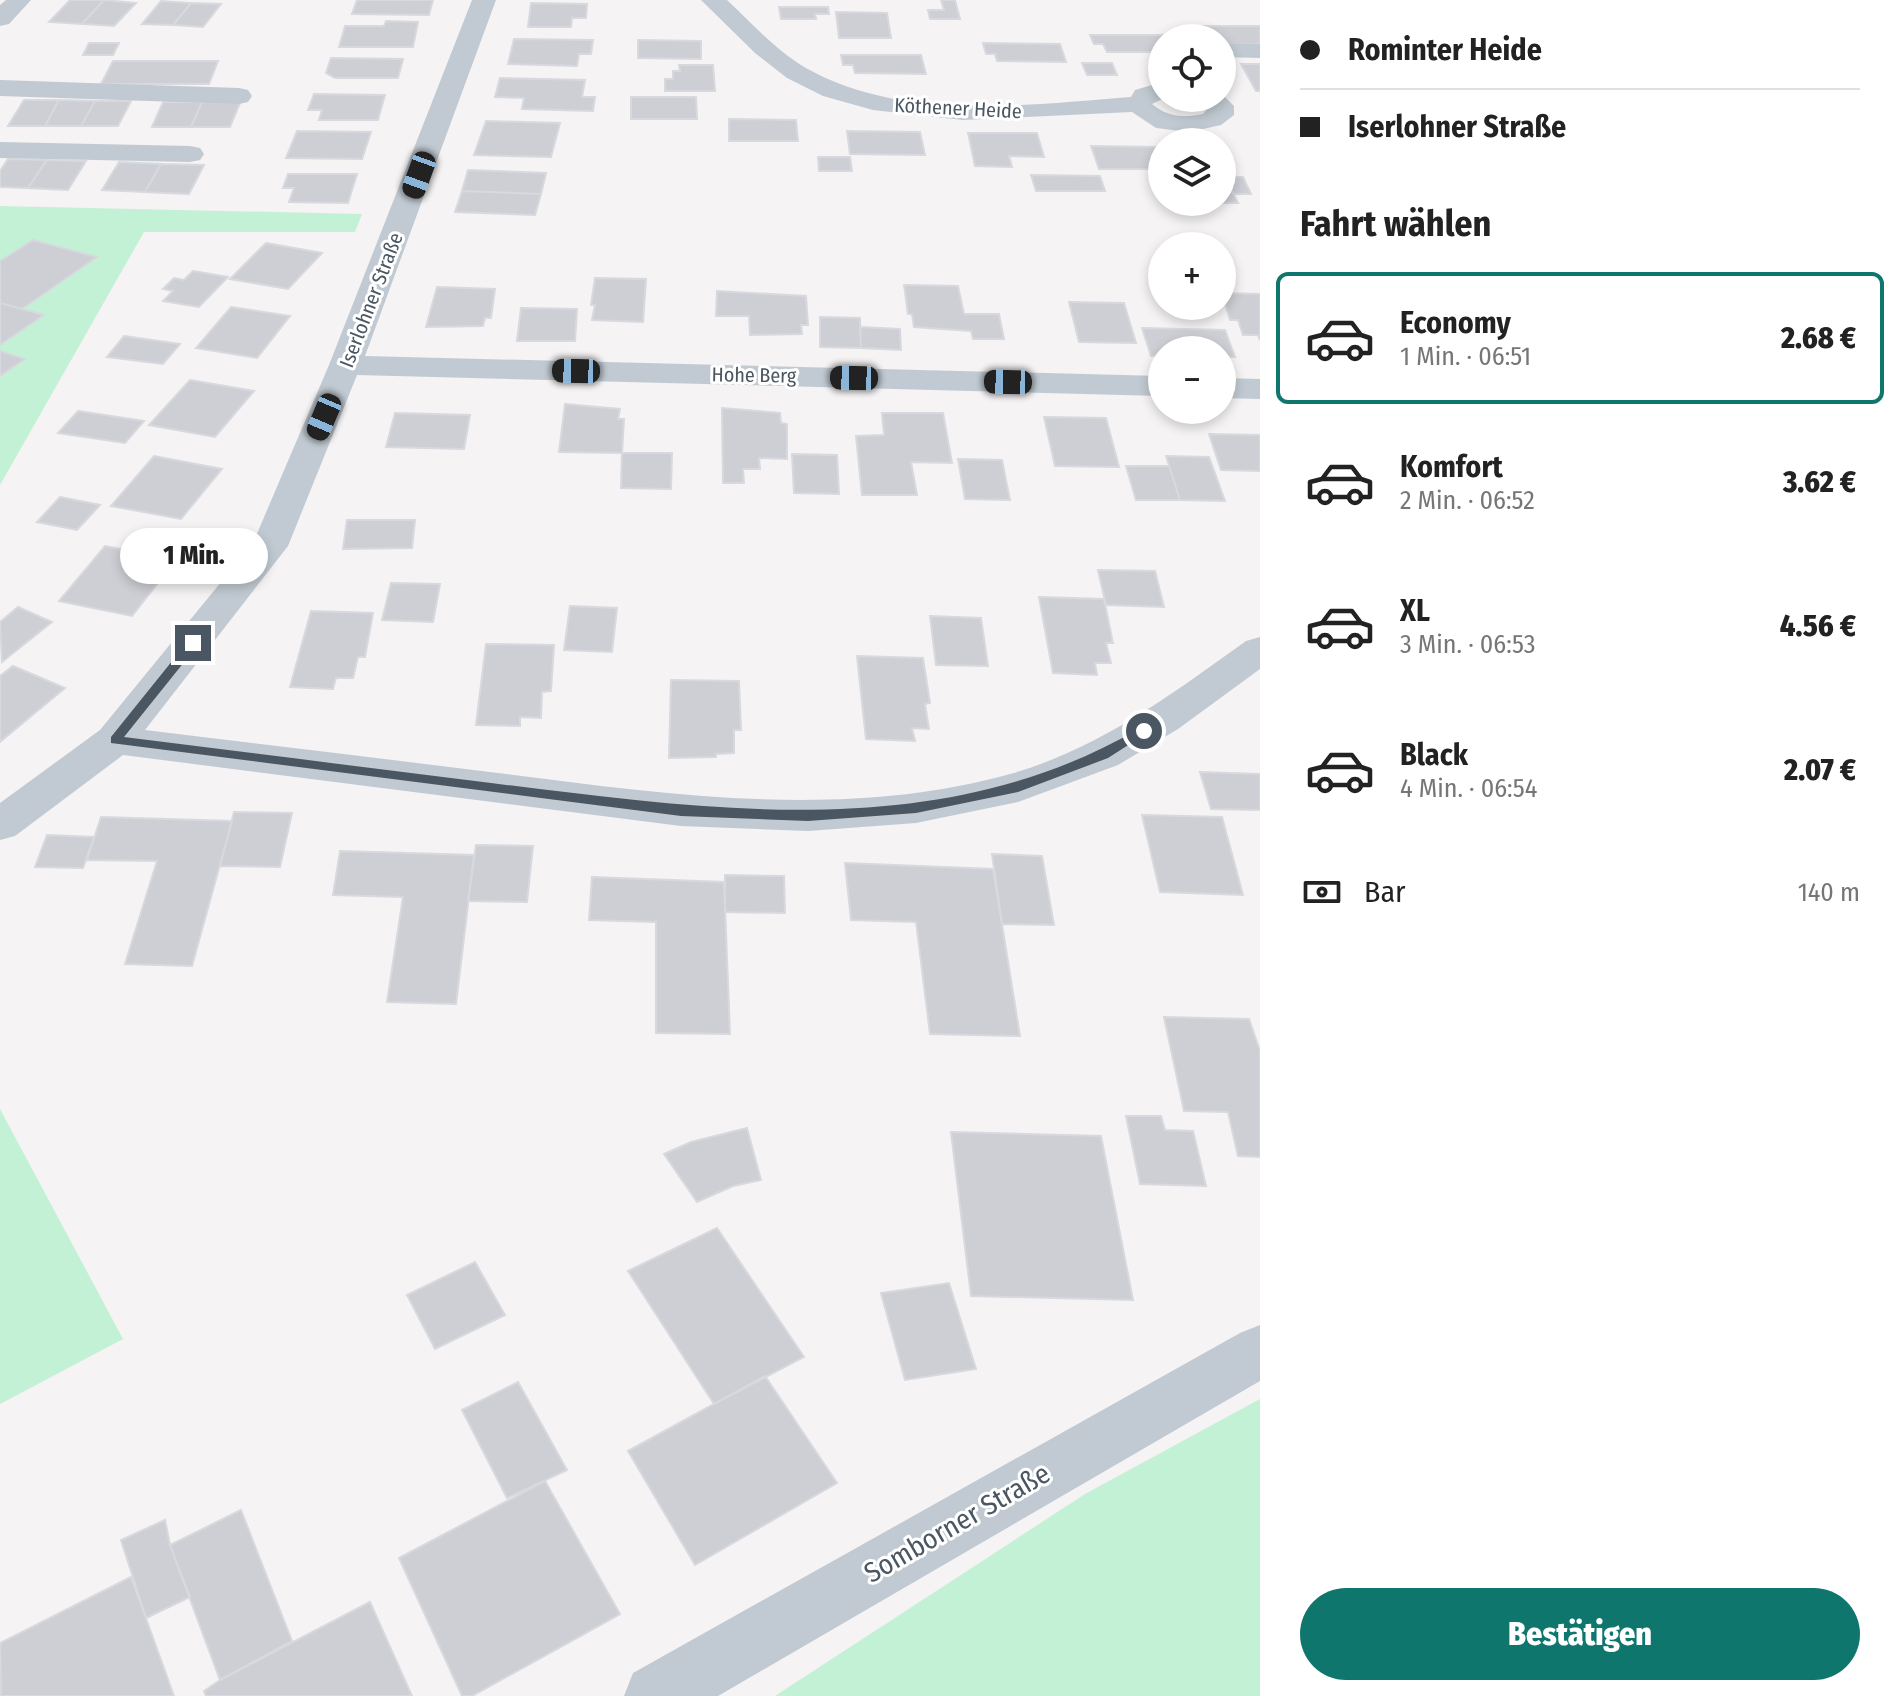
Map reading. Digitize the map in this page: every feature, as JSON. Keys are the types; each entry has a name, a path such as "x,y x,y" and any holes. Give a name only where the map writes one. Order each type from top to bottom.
{"street":[{"path":"0,19 19,0"},
{"name":"Iserlohner Straße","path":"0,825 115,740 270,546 345,365 484,0"},
{"name":"Köthener Heide","path":"713,0 796,73 856,97 891,106 979,111 1148,97"},
{"path":"1236,50 1260,51"},
{"path":"0,88 239,96"},
{"name":"Köthener Heide","path":"1148,112 1182,124 1214,120 1222,112"},
{"path":"0,150 190,154"},
{"name":"Hohe Berg","path":"345,365 1148,386"},
{"path":"1236,388 1260,389"},
{"path":"115,740 681,811 808,816 916,808 1018,787 1103,755 1164,719 1260,650"},
{"name":"Somborner Straße","path":"656,1696 1260,1351"}],"green space":[{"path":"0,206 362,214 355,232 144,232 0,485"},
{"path":"0,1109 123,1339 0,1404"},
{"path":"1260,1399 1260,1696 775,1696 1085,1494"}],"building":[{"path":"70,0 104,0 82,24 49,22"},
{"path":"104,0 136,3 114,26 82,24"},
{"path":"357,0 433,0 429,15 352,14"},
{"path":"941,0 955,0 960,19 930,19 928,10 944,10"},
{"path":"161,1 191,3 173,25 142,24"},
{"path":"191,3 221,4 203,27 173,25"},
{"path":"531,3 587,4 586,18 572,18 571,27 528,27"},
{"path":"779,7 828,7 829,14 815,14 816,19 781,19"},
{"path":"836,12 887,13 891,38 839,38"},
{"path":"386,21 418,22 413,47 339,47 345,26 384,26"},
{"path":"1236,26 1260,26 1260,44 1236,44"},
{"path":"1090,35 1148,35 1148,52 1107,52 1103,44 1094,44"},
{"path":"514,39 593,40 591,54 579,54 577,66 508,64"},
{"path":"638,40 701,41 701,59 638,58"},
{"path":"89,43 119,43 113,55 83,55"},
{"path":"983,43 1060,44 1066,62 997,61 995,54 986,54"},
{"path":"841,55 921,55 926,74 855,73 853,65 843,65"},
{"path":"331,58 403,59 398,78 335,78 326,73"},
{"path":"113,61 218,61 209,84 101,84"},
{"path":"1082,63 1112,63 1117,75 1087,75"},
{"path":"1241,64 1260,64 1260,91 1256,91"},
{"path":"679,65 713,65 715,91 665,91 665,79 673,79 673,71 680,71"},
{"path":"500,78 585,80 582,97 595,97 593,111 522,109 524,98 495,97"},
{"path":"314,94 385,95 378,120 319,120 322,110 308,110"},
{"path":"631,97 696,97 697,119 631,119"},
{"path":"24,100 59,100 45,126 8,126"},
{"path":"59,100 95,101 81,126 45,126"},
{"path":"95,101 131,101 118,126 81,126"},
{"path":"163,102 202,102 191,127 152,127"},
{"path":"202,102 240,103 230,127 191,127"},
{"path":"729,119 796,120 798,141 729,141"},
{"path":"486,121 560,123 551,157 474,155"},
{"path":"297,131 371,132 362,159 286,158"},
{"path":"847,131 920,132 925,155 850,154"},
{"path":"968,133 1037,133 1044,157 1009,156 1012,167 975,166"},
{"path":"1091,146 1148,147 1148,169 1099,169"},
{"path":"818,157 850,157 852,171 819,171"},
{"path":"8,159 47,160 28,188 0,187 0,171"},
{"path":"47,160 86,161 68,190 28,188"},
{"path":"119,162 161,164 145,192 102,190"},
{"path":"161,164 204,165 189,194 145,192"},
{"path":"468,170 546,173 541,194 462,191"},
{"path":"288,174 357,174 348,203 289,202 294,188 283,188"},
{"path":"1031,175 1100,176 1105,191 1036,191"},
{"path":"1236,177 1243,177 1251,194 1236,194"},
{"path":"462,191 541,194 535,215 455,212"},
{"path":"33,240 97,257 22,309 0,303 0,261"},
{"path":"266,243 322,253 288,289 230,279"},
{"path":"193,271 228,277 199,307 163,301 173,291 163,289 174,278 184,280"},
{"path":"595,278 646,279 643,322 592,320"},
{"path":"904,285 958,286 964,314 999,314 1004,339 973,339 971,331 914,327 912,314 908,314"},
{"path":"437,287 495,289 491,318 485,318 483,326 426,327"},
{"path":"717,291 806,296 808,325 801,325 802,334 750,335 749,316 716,316"},
{"path":"1236,293 1260,294 1260,340 1258,335 1243,335 1238,320"},
{"path":"1069,302 1124,303 1136,343 1079,342"},
{"path":"0,303 44,315 0,345"},
{"path":"231,307 290,316 257,358 196,348"},
{"path":"521,308 577,309 575,341 517,341"},
{"path":"820,317 860,318 861,348 820,347"},
{"path":"860,327 900,329 901,350 861,348"},
{"path":"1142,328 1225,330 1227,336 1148,336 1148,347"},
{"path":"124,336 180,344 163,364 107,357"},
{"path":"0,351 25,359 0,376"},
{"path":"190,380 254,391 215,437 149,425"},
{"path":"565,404 620,409 618,419 624,419 622,453 559,452"},
{"path":"722,408 780,413 781,423 787,424 787,459 759,458 760,469 743,469 744,483 723,483"},
{"path":"78,411 144,421 125,443 58,433"},
{"path":"395,413 470,415 464,449 386,447"},
{"path":"882,413 943,413 952,463 911,462 917,495 862,495 856,436 884,435"},
{"path":"1044,417 1106,418 1119,467 1055,466"},
{"path":"1209,434 1260,435 1260,471 1221,470"},
{"path":"622,453 672,453 671,489 621,488"},
{"path":"792,454 837,455 839,494 794,493"},
{"path":"154,456 222,469 181,519 111,506"},
{"path":"1166,456 1209,457 1225,501 1180,500"},
{"path":"958,459 1002,460 1010,500 965,499"},
{"path":"1126,466 1169,466 1180,500 1136,500"},
{"path":"60,497 100,505 77,530 37,522"},
{"path":"347,520 415,520 412,548 343,549"},
{"path":"105,546 176,560 132,616 59,601"},
{"path":"1098,570 1155,571 1164,607 1106,605"},
{"path":"391,583 440,584 433,622 382,620"},
{"path":"1039,597 1104,599 1113,643 1106,643 1111,663 1095,663 1097,675 1053,673"},
{"path":"570,606 617,608 612,652 564,650"},
{"path":"18,607 52,622 2,662 0,622"},
{"path":"311,611 373,613 365,657 358,657 353,678 336,678 333,689 290,687"},
{"path":"930,616 981,618 988,666 936,665"},
{"path":"486,644 554,645 551,691 542,692 541,718 520,717 520,726 476,725"},
{"path":"857,656 923,658 930,703 925,704 929,729 912,728 915,741 866,739"},
{"path":"13,666 65,688 0,742 0,676"},
{"path":"671,680 739,681 741,730 734,730 734,753 716,754 716,757 669,758"},
{"path":"1200,772 1260,774 1260,810 1211,809"},
{"path":"234,812 292,813 280,867 220,866"},
{"path":"1142,815 1222,817 1243,895 1160,892"},
{"path":"101,817 232,821 192,966 125,964 157,861 87,860"},
{"path":"47,835 94,837 83,868 35,867"},
{"path":"476,845 533,846 527,902 468,901"},
{"path":"340,851 474,855 456,1004 387,1002 403,897 333,895"},
{"path":"992,854 1042,856 1054,925 1002,924"},
{"path":"845,863 993,869 1020,1036 930,1034 916,922 851,920"},
{"path":"725,875 784,876 785,913 725,912"},
{"path":"592,877 724,882 730,1034 656,1033 656,922 589,920"},
{"path":"1164,1017 1249,1019 1260,1051 1260,1157 1238,1156 1228,1112 1184,1111"},
{"path":"1126,1116 1161,1116 1165,1130 1193,1131 1206,1186 1140,1184"},
{"path":"747,1128 761,1180 733,1186 697,1202 664,1154 691,1142"},
{"path":"951,1132 1101,1136 1133,1300 971,1296"},
{"path":"717,1228 804,1357 714,1404 628,1271"},
{"path":"475,1262 505,1315 435,1349 407,1295"},
{"path":"949,1283 976,1369 905,1380 881,1293"},
{"path":"765,1376 837,1483 695,1565 628,1451"},
{"path":"518,1382 567,1470 507,1498 462,1410"},
{"path":"545,1481 620,1614 472,1696 462,1696 399,1558"},
{"path":"241,1510 292,1641 220,1680 170,1545"},
{"path":"165,1520 170,1545 190,1597 146,1618 121,1540"},
{"path":"131,1577 174,1696 1,1696 0,1643"},
{"path":"370,1602 412,1696 206,1696 204,1691 220,1680"}],"route":[{"path":"193,643 115,740 681,811 808,816 916,808 1018,787 1103,755 1144,731"}]}
